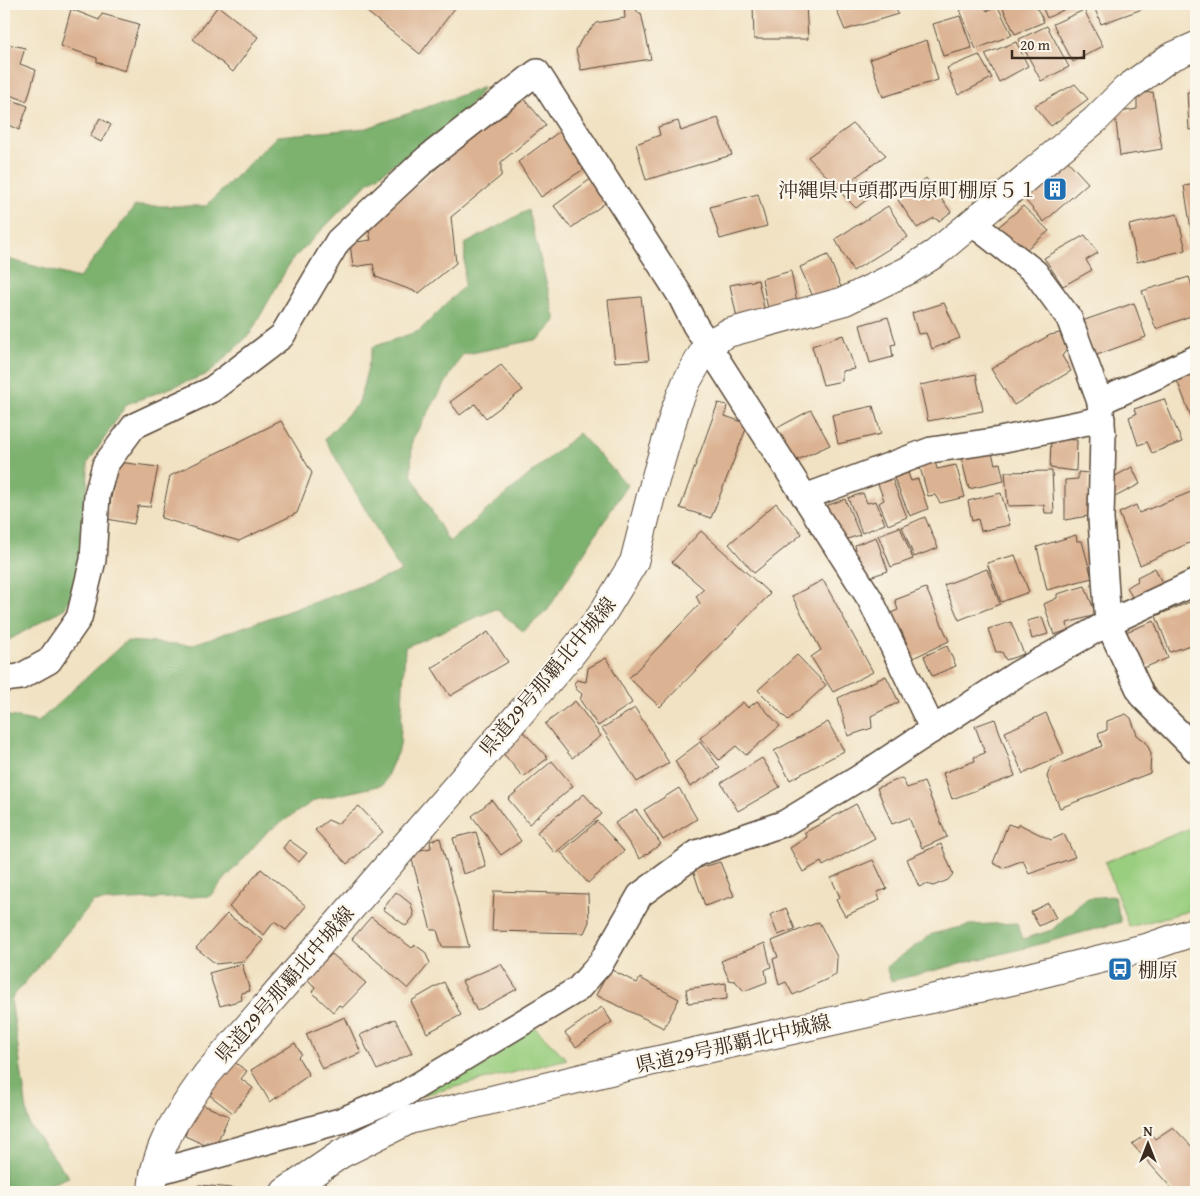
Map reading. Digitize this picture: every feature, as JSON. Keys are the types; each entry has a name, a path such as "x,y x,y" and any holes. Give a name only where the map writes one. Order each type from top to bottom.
{"main road":[{"path":"708,344 728,333 853,298 909,270 936,253 972,223 1095,120 1126,89 1169,58 1196,46"},
{"name":"県道29号那覇北中城線","path":"152,1182 166,1139 183,1107 206,1074 568,658 601,616 634,562 676,408 686,383 708,344"},
{"name":"県道29号那覇北中城線","path":"285,1192 355,1147 405,1107 627,1067 1020,979 1149,947 1196,931"}],"street":[{"path":"4,679 20,677 49,661 79,618 93,560 97,495 104,464 134,426 211,390 282,336 338,241 427,158 537,72 680,295 695,325 870,599 933,730"},
{"path":"972,223 1035,272 1068,318 1101,411 1101,519 1108,623 1142,696 1196,750"},
{"path":"805,496 931,450 1000,440 1101,411 1196,358"},
{"path":"152,1182 340,1121 405,1107 578,989 601,964 640,895 697,853 785,823 933,730 1017,674 1108,623 1196,582"},
{"path":"340,1121 355,1147"}],"green space":[{"path":"484,87 462,116 369,182 291,261 250,334 208,374 127,404 88,463 86,561 65,608 4,643 4,258 79,278 135,206 206,206 277,136 367,128"},
{"path":"528,210 556,321 539,339 462,355 412,440 411,474 449,542 579,433 627,485 547,611 523,631 496,609 405,647 400,746 383,785 315,800 267,832 210,896 93,902 11,999 29,1125 69,1177 30,1192 4,1192 4,715 38,722 126,641 191,645 401,572 325,439 359,402 373,347 419,331 464,286 465,244"},
{"path":"1196,826 1196,909 1129,927 1105,862"},
{"path":"1114,896 1121,922 891,981 886,967 932,934 970,925 1017,923 1023,939 1052,930 1086,898"},
{"path":"534,1027 567,1059 419,1096"}],"building":[{"path":"373,4 458,4 420,54 367,12"},
{"path":"624,4 634,4 638,13 641,13 651,59 581,70 576,50 581,40 596,23 625,18"},
{"path":"753,4 806,4 808,39 754,39"},
{"path":"834,4 894,4 898,14 845,30"},
{"path":"984,4 987,11 998,7 1012,35 976,49 960,10"},
{"path":"1001,4 1035,4 1044,22 1015,34"},
{"path":"1041,4 1075,4 1047,18"},
{"path":"1093,4 1156,4 1101,24"},
{"path":"218,6 258,37 233,72 193,39"},
{"path":"71,9 99,20 102,14 139,24 125,71 97,62 97,58 61,46"},
{"path":"1084,10 1103,46 1073,62 1053,24"},
{"path":"960,16 972,48 943,56 933,24"},
{"path":"1047,26 1069,67 1041,81 1019,39"},
{"path":"927,40 938,80 883,97 870,59"},
{"path":"1016,42 1028,66 999,82 985,54"},
{"path":"4,43 25,48 20,64 36,70 27,101 4,93"},
{"path":"979,55 992,78 958,95 947,68"},
{"path":"1075,84 1088,99 1051,126 1034,106"},
{"path":"1153,92 1162,149 1120,156 1115,113 1137,109 1137,94"},
{"path":"1187,92 1196,92 1196,129 1189,130"},
{"path":"522,96 546,125 501,162 501,176 451,217 456,263 419,293 376,277 373,264 353,267 350,243 371,240 368,226"},
{"path":"4,97 28,106 19,130 4,123"},
{"path":"100,118 111,125 101,142 90,136"},
{"path":"718,118 732,155 646,180 636,144 660,135 658,127 678,121 681,131"},
{"path":"853,124 886,155 839,189 808,157"},
{"path":"560,131 587,167 541,197 518,162"},
{"name":"沖縄県中頭郡西原町棚原５１","path":"1065,158 1088,183 1044,222 1021,195"},
{"path":"592,178 608,201 571,228 554,206"},
{"path":"860,178 874,194 856,208 842,194"},
{"path":"926,178 951,212 939,221 934,218 917,228 898,200"},
{"path":"1196,184 1196,254 1195,254 1184,186"},
{"path":"758,194 767,226 720,239 710,207"},
{"path":"888,206 908,237 853,271 835,239"},
{"path":"1023,206 1049,231 1023,252 996,229"},
{"path":"1177,214 1186,250 1137,262 1129,225"},
{"path":"1085,235 1098,253 1086,260 1092,270 1063,286 1044,258"},
{"path":"828,255 841,287 814,299 800,267"},
{"path":"791,271 797,303 768,309 762,279"},
{"path":"1189,277 1196,297 1196,314 1156,329 1142,291"},
{"path":"758,280 765,312 737,318 730,285"},
{"path":"641,297 649,360 615,362 608,300"},
{"path":"944,303 960,338 932,349 926,333 918,334 912,313"},
{"path":"1134,303 1146,337 1094,356 1082,321"},
{"path":"888,317 896,344 891,345 893,357 870,363 860,325"},
{"path":"1060,333 1067,349 1062,356 1071,371 1014,405 991,369 1050,335"},
{"path":"843,335 855,369 842,371 842,381 823,385 812,346"},
{"path":"501,365 523,390 486,418 475,404 460,415 450,402"},
{"path":"1196,369 1196,429 1176,378"},
{"path":"976,374 983,411 928,421 920,385"},
{"path":"1164,399 1182,442 1152,453 1147,442 1138,445 1129,417 1136,414 1134,409"},
{"path":"718,403 727,405 725,416 748,424 711,518 680,508"},
{"path":"873,406 881,434 838,444 832,415"},
{"path":"811,410 830,445 795,461 777,428"},
{"path":"281,421 312,473 297,513 239,541 161,518 170,476"},
{"path":"1051,439 1077,440 1076,471 1050,468"},
{"path":"990,446 995,464 1000,463 1004,481 969,489 960,453"},
{"path":"935,461 937,469 956,465 965,497 940,503 935,495 928,496 919,464"},
{"path":"118,462 158,467 150,507 138,506 134,524 107,519"},
{"path":"1132,467 1140,484 1113,498 1110,479"},
{"path":"1052,471 1054,513 1045,513 1044,505 1008,506 1005,472"},
{"path":"1078,472 1089,473 1088,516 1065,520 1065,480 1078,479"},
{"path":"908,473 911,481 918,479 928,509 910,516 894,478"},
{"path":"892,479 907,517 888,525 879,503 884,500 878,484"},
{"path":"1196,490 1196,540 1140,565 1119,513 1136,505 1139,513"},
{"path":"863,493 867,503 876,501 885,524 862,533 848,498"},
{"path":"1001,493 1010,525 981,531 978,519 972,521 968,501"},
{"path":"845,499 860,535 841,541 826,506"},
{"path":"776,503 802,534 754,573 729,544"},
{"path":"925,517 938,548 914,557 902,527"},
{"path":"900,527 913,559 891,567 878,535"},
{"path":"701,531 770,594 660,707 629,678 700,604 696,596 704,589 672,562"},
{"path":"1076,535 1077,541 1082,541 1092,578 1047,590 1037,547"},
{"path":"876,537 888,571 866,578 853,552 856,550 855,545"},
{"path":"1015,555 1029,592 1001,602 987,563"},
{"path":"1155,568 1164,587 1133,599 1127,587 1138,581 1137,577"},
{"path":"987,569 1000,604 959,620 944,585"},
{"path":"823,580 873,672 833,692 811,657 821,650 792,596"},
{"path":"1085,586 1096,615 1067,623 1068,630 1054,635 1044,604 1057,598 1057,594"},
{"path":"926,588 949,641 913,658 901,630 894,632 886,615 898,610 895,600"},
{"path":"1192,601 1196,611 1196,643 1170,652 1156,616"},
{"path":"1042,617 1048,634 1032,639 1027,621"},
{"path":"1154,621 1168,658 1141,669 1126,632"},
{"path":"1011,622 1024,654 1006,660 1002,652 996,652 988,629"},
{"path":"488,632 508,662 450,696 432,668"},
{"path":"947,646 956,666 932,676 924,656"},
{"path":"797,655 826,685 788,720 758,690"},
{"path":"606,658 632,703 598,726 580,700 582,694 576,689 574,683 577,680 586,682 588,668"},
{"path":"886,676 899,702 871,716 872,728 848,736 838,698"},
{"path":"575,701 601,736 572,758 545,724"},
{"path":"757,701 780,726 746,755 736,746 719,760 700,738 743,702 748,708"},
{"path":"635,708 669,763 637,782 602,728"},
{"path":"1046,713 1064,754 1023,774 1005,732"},
{"path":"1126,714 1131,718 1137,735 1146,742 1151,753 1150,773 1060,808 1047,777 1050,768 1102,746 1098,734 1107,730 1107,721"},
{"path":"995,719 1015,776 952,799 943,773 975,761 974,757 985,753 975,726"},
{"path":"828,722 844,751 790,780 774,751"},
{"path":"519,727 548,758 523,777 497,746"},
{"path":"700,742 720,768 690,787 675,761"},
{"path":"762,758 780,787 738,811 721,783"},
{"path":"552,761 573,786 529,824 508,799"},
{"path":"902,778 907,788 924,782 947,837 922,848 909,818 892,824 877,788"},
{"path":"679,788 697,819 663,840 644,810"},
{"path":"584,794 602,814 555,853 537,832"},
{"path":"492,800 521,841 501,855 472,816"},
{"path":"856,804 875,838 823,866 821,862 803,872 790,848 807,837 804,833"},
{"path":"359,806 383,832 347,864 315,830 328,820 337,824"},
{"path":"636,810 661,844 640,859 615,823"},
{"path":"597,821 624,851 588,883 561,852"},
{"path":"1008,824 1017,827 1019,824 1051,840 1064,834 1075,857 1029,874 1023,860 1003,868 993,863"},
{"path":"476,832 486,867 463,874 453,838"},
{"path":"440,838 469,947 442,947 437,930 431,930 410,852 431,848 430,841"},
{"path":"289,840 307,853 299,862 283,848"},
{"path":"941,844 953,874 948,880 933,886 926,884 919,887 907,859"},
{"path":"873,860 887,889 877,892 880,900 845,916 836,900 840,897 831,878"},
{"path":"720,862 734,896 705,906 693,870"},
{"path":"261,869 306,906 286,930 274,922 264,935 229,907"},
{"path":"494,891 588,894 589,922 584,933 492,931"},
{"path":"396,892 411,904 414,916 406,926 383,909"},
{"path":"1048,903 1056,918 1039,926 1031,912"},
{"path":"786,908 795,929 778,935 770,915"},
{"path":"227,914 263,940 244,961 216,964 196,948"},
{"path":"371,917 412,948 415,945 425,952 430,963 408,989 352,939"},
{"path":"819,922 837,957 836,975 793,995 786,982 779,985 773,959 778,957 772,941"},
{"path":"765,943 771,967 765,970 767,982 744,991 735,981 729,980 721,961"},
{"path":"332,954 366,983 343,1007 339,1005 333,1012 312,992 315,987 306,978"},
{"path":"242,964 250,991 241,993 242,1000 220,1006 209,973"},
{"path":"501,964 517,989 477,1011 462,981"},
{"path":"610,969 637,983 640,978 679,999 664,1028 596,995"},
{"path":"444,982 461,1015 427,1033 411,1001"},
{"path":"726,983 727,999 688,1003 686,989"},
{"path":"602,1007 612,1022 576,1047 565,1033"},
{"path":"345,1017 361,1053 322,1069 306,1034"},
{"path":"395,1019 412,1053 377,1070 360,1035"},
{"path":"295,1043 301,1054 298,1057 309,1075 270,1102 251,1070"},
{"path":"234,1062 247,1071 241,1079 253,1088 233,1113 208,1094"},
{"path":"196,1102 229,1116 216,1145 208,1141 205,1145 185,1136"},
{"path":"1173,1127 1196,1151 1196,1192 1175,1192 1132,1144 1149,1132 1155,1139"},
{"path":"199,1185 243,1189 242,1192 200,1192"}],"place":[{"name":"沖縄県中頭郡西原町棚原５１","path":"1055,189"},
{"name":"棚原","path":"1120,969"}]}
